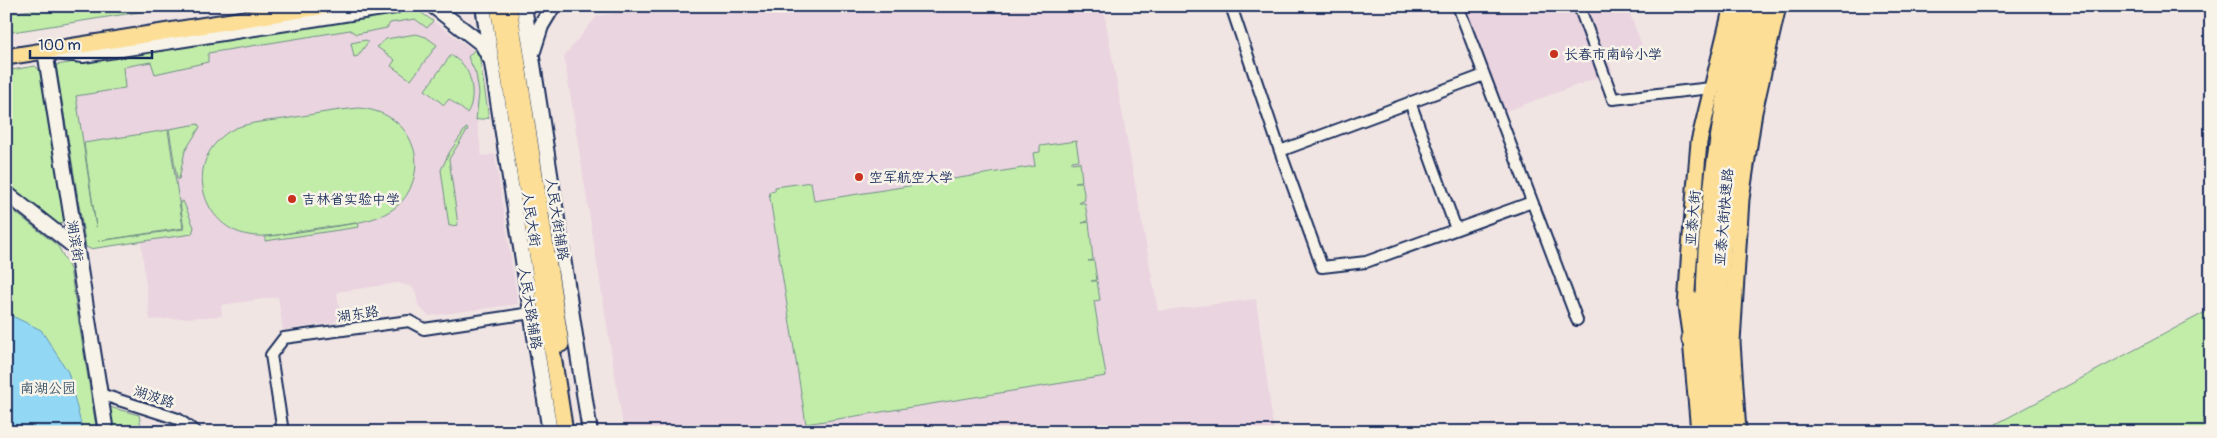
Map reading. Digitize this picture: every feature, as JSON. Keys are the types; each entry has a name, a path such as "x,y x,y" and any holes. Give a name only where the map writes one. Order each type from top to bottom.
{"highway":[{"name":"亚泰大街快速路","path":"1712,432 1707,362 1709,232 1726,147 1746,6"},
{"name":"亚泰大街快速路","path":"1729,123 1762,6"},
{"name":"亚泰大街快速路","path":"1725,432 1720,358 1719,271 1725,195 1731,153 1726,147"},
{"path":"1692,340 1712,158 1726,147 1737,154 1727,272 1732,342"}],"main road":[{"path":"6,47 264,6"},
{"path":"6,57 325,6"},
{"path":"45,51 83,55 394,6"},
{"path":"433,6 482,44 492,67"},
{"name":"人民大路辅路","path":"483,6 550,432"},
{"name":"人民大街","path":"498,6 565,432"},
{"name":"人民大街","path":"509,6 575,432"},
{"name":"人民大街辅路","path":"524,6 590,432"},
{"path":"533,64 537,36 553,6"},
{"name":"亚泰大街","path":"1700,432 1692,340 1686,306 1699,142 1732,6"},
{"path":"1738,432 1732,342 1741,199 1754,112 1778,6"},
{"name":"湖滨街","path":"45,51 106,432"},
{"path":"6,193 76,248"}],"street":[{"path":"1231,6 1322,267 1366,262 1532,202"},
{"path":"1458,6 1577,320"},
{"path":"1579,6 1613,99 1711,88"},
{"path":"1280,151 1484,75"},
{"path":"1410,102 1456,229"},
{"name":"湖东路","path":"283,432 271,355 284,338 409,321 424,329 531,313"},
{"name":"湖波路","path":"100,394 178,419 196,432"}],"shaded area":[{"name":"空军航空大学","path":"654,6 803,6 804,12 843,6 1103,6 1158,311 1256,299 1274,432 624,432 564,56 597,16"},
{"name":"长春市南岭小学","path":"1465,6 1627,6 1643,48 1609,60 1613,72 1504,112"},
{"name":"吉林省实验中学","path":"416,9 479,54 489,118 477,120 482,156 495,154 518,304 429,316 418,306 416,293 412,287 398,283 337,292 341,317 333,323 283,330 278,297 221,305 222,316 150,320 141,242 90,249 61,65"}],"green space":[{"path":"54,6 177,6 6,33 6,14"},
{"path":"416,9 433,21 427,28 415,19 390,23 387,28 356,34 350,30 208,53 208,62 155,74 151,62 123,67 125,88 76,96 96,227 84,143 168,130 183,228 98,241 184,229 180,202 183,201 194,227 192,234 90,249 86,247 56,65"},
{"path":"416,34 426,37 437,45 411,80 391,66 395,60 377,47 386,39"},
{"path":"366,40 368,42 358,56 354,57 351,43"},
{"path":"474,50 479,54 489,118 476,120 479,93 476,74 468,57"},
{"path":"451,55 465,67 470,79 472,97 467,113 449,99 444,105 425,90"},
{"path":"35,66 42,72 64,221 58,225 6,187 6,71"},
{"path":"359,108 376,111 391,118 403,129 414,149 416,167 413,181 406,195 397,206 385,214 356,223 278,235 252,236 244,234 230,228 219,220 205,196 202,183 203,169 207,156 215,144 227,133 236,128 254,123"},
{"path":"198,124 200,127 185,151 179,179 177,179 169,129"},
{"path":"466,128 468,129 449,159 458,225 449,226 441,170 449,153"},
{"path":"1076,141 1079,160 1072,161 1072,163 1080,162 1082,181 1075,182 1082,182 1085,200 1079,203 1085,203 1088,221 1082,223 1089,222 1093,260 1088,261 1094,261 1097,280 1091,281 1097,281 1100,300 1094,301 1106,376 806,424 769,192 775,191 775,187 811,182 814,201 1035,166 1033,153 1040,152 1040,146"},
{"name":"南湖公园","path":"6,205 58,246 70,269 97,432 6,432"},
{"path":"358,223 359,227 265,241 265,237"},
{"path":"2211,309 2211,432 1997,432 1996,424"},
{"path":"102,405 139,415 142,432 106,432"}],"water":[{"path":"6,313 41,330 68,372 83,432 6,432"}],"place":[{"name":"长春市南岭小学","path":"1554,54"},
{"name":"空军航空大学","path":"859,177"},
{"name":"吉林省实验中学","path":"292,199"}]}
